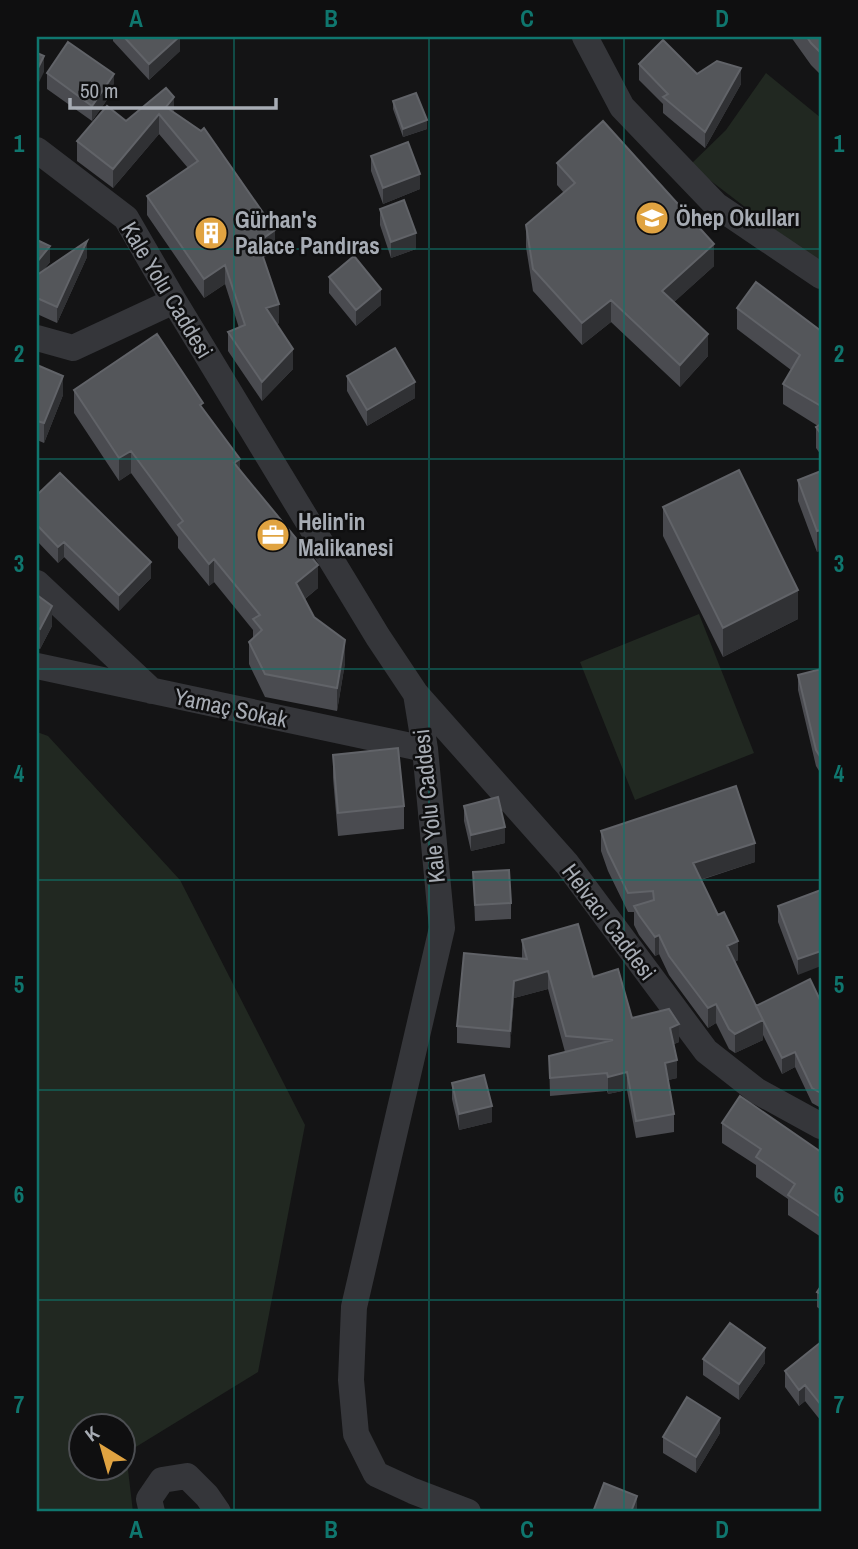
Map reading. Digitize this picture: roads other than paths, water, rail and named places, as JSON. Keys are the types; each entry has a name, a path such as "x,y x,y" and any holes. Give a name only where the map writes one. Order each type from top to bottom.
{"street":[{"path":"585,37 622,107 716,205 821,276"},
{"name":"Kale Yolu Caddesi","path":"37,150 126,218 371,626 416,694 425,749 442,928 354,1307 351,1380 356,1434 376,1474 468,1512"},
{"path":"37,338 73,348 174,301"},
{"path":"37,583 153,692"},
{"name":"Yamaç Sokak","path":"37,666 425,749"},
{"name":"Helvacı Caddesi","path":"416,694 567,864 706,1051 757,1091 821,1126"},
{"path":"152,1512 149,1499 162,1480 187,1475 218,1512"}],"place":[{"name":"Öhep Okulları","path":"652,218"},
{"name":"Gürhan's Palace Pandıras","path":"211,233"},
{"name":"Helin'in Malikanesi","path":"273,535"}]}
